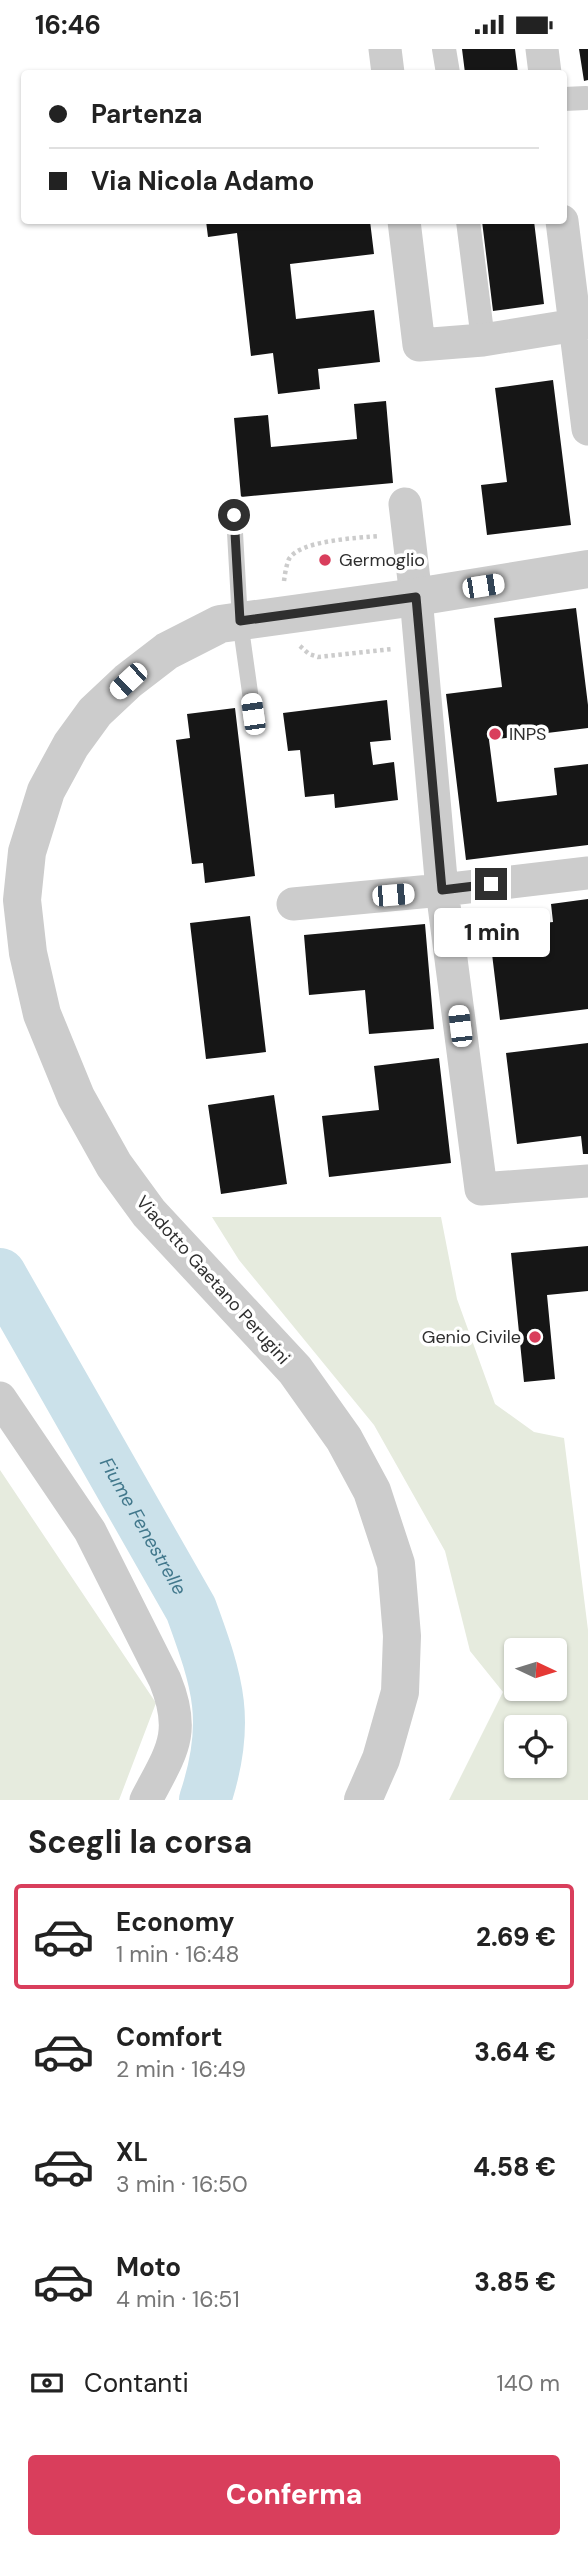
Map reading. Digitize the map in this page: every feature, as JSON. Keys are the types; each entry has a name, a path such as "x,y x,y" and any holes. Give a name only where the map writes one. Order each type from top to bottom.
{"street":[{"path":"385,49 388,70"},
{"path":"444,49 448,70"},
{"path":"542,49 545,70"},
{"path":"404,224 419,345 483,340 581,323"},
{"path":"468,224 483,340"},
{"path":"563,224 581,323 588,429"},
{"path":"405,504 442,890 481,1189 588,1181"},
{"name":"Viadotto Gaetano Perugini","path":"363,1800 382,1759 400,1692 401,1678 402,1636 396,1564 372,1491 344,1439 295,1370 149,1213 114,1164 76,1097 42,1014 28,953 22,900 27,852 46,791 71,745 95,712 128,681 167,651 230,623 588,569"},
{"path":"293,904 588,873"},
{"path":"0,1398 90,1531 174,1703 177,1727 169,1757 146,1800"}],"lane":[{"path":"234,515 230,623 253,714"}],"shaded area":[{"path":"212,1217 441,1217 457,1299 495,1404 534,1432 564,1438 588,1630 588,1800 449,1800 503,1692 470,1651 445,1551 374,1425 239,1260"},
{"path":"0,1470 156,1703 119,1800 0,1800"}],"building":[{"path":"462,49 515,49 518,70 465,70"},
{"path":"579,49 588,49 588,80 584,81"},
{"path":"206,224 370,224 374,254 290,264 296,319 374,310 380,362 318,369 320,389 278,394 273,353 251,356 237,233 208,237"},
{"path":"482,224 534,224 544,304 493,311"},
{"path":"553,380 571,525 487,535 481,485 507,482 495,388"},
{"path":"386,401 393,483 241,497 234,418 268,415 271,447 357,439 354,404"},
{"name":"INPS","path":"576,608 588,705 588,728 489,740 497,802 557,795 554,768 588,764 588,845 466,860 446,694 502,687 494,618"},
{"path":"387,700 391,740 370,742 373,765 394,762 398,800 335,808 334,794 305,797 300,750 288,751 283,713"},
{"path":"235,708 255,876 205,883 203,863 192,864 176,740 190,738 187,714"},
{"path":"588,899 588,1009 500,1020 489,929 553,922 551,904"},
{"path":"250,916 266,1052 206,1059 190,923"},
{"path":"425,924 434,1029 369,1034 365,990 309,995 304,935"},
{"path":"588,1043 588,1154 583,1154 581,1136 517,1144 506,1053"},
{"path":"439,1058 451,1163 329,1177 322,1116 379,1110 374,1066"},
{"path":"274,1095 287,1184 221,1194 208,1105"},
{"name":"Genio Civile","path":"588,1246 588,1291 547,1295 555,1379 524,1382 511,1253"}],"waterway":[{"name":"Fiume Fenestrelle","path":"0,1274 191,1609 208,1659 218,1703 218,1748 205,1800"}],"place":[{"name":"Germoglio","path":"325,560"},
{"name":"INPS","path":"495,734"},
{"name":"Genio Civile","path":"535,1337"}],"route":[{"path":"234,515 240,621 416,597 442,890 491,884"}]}
